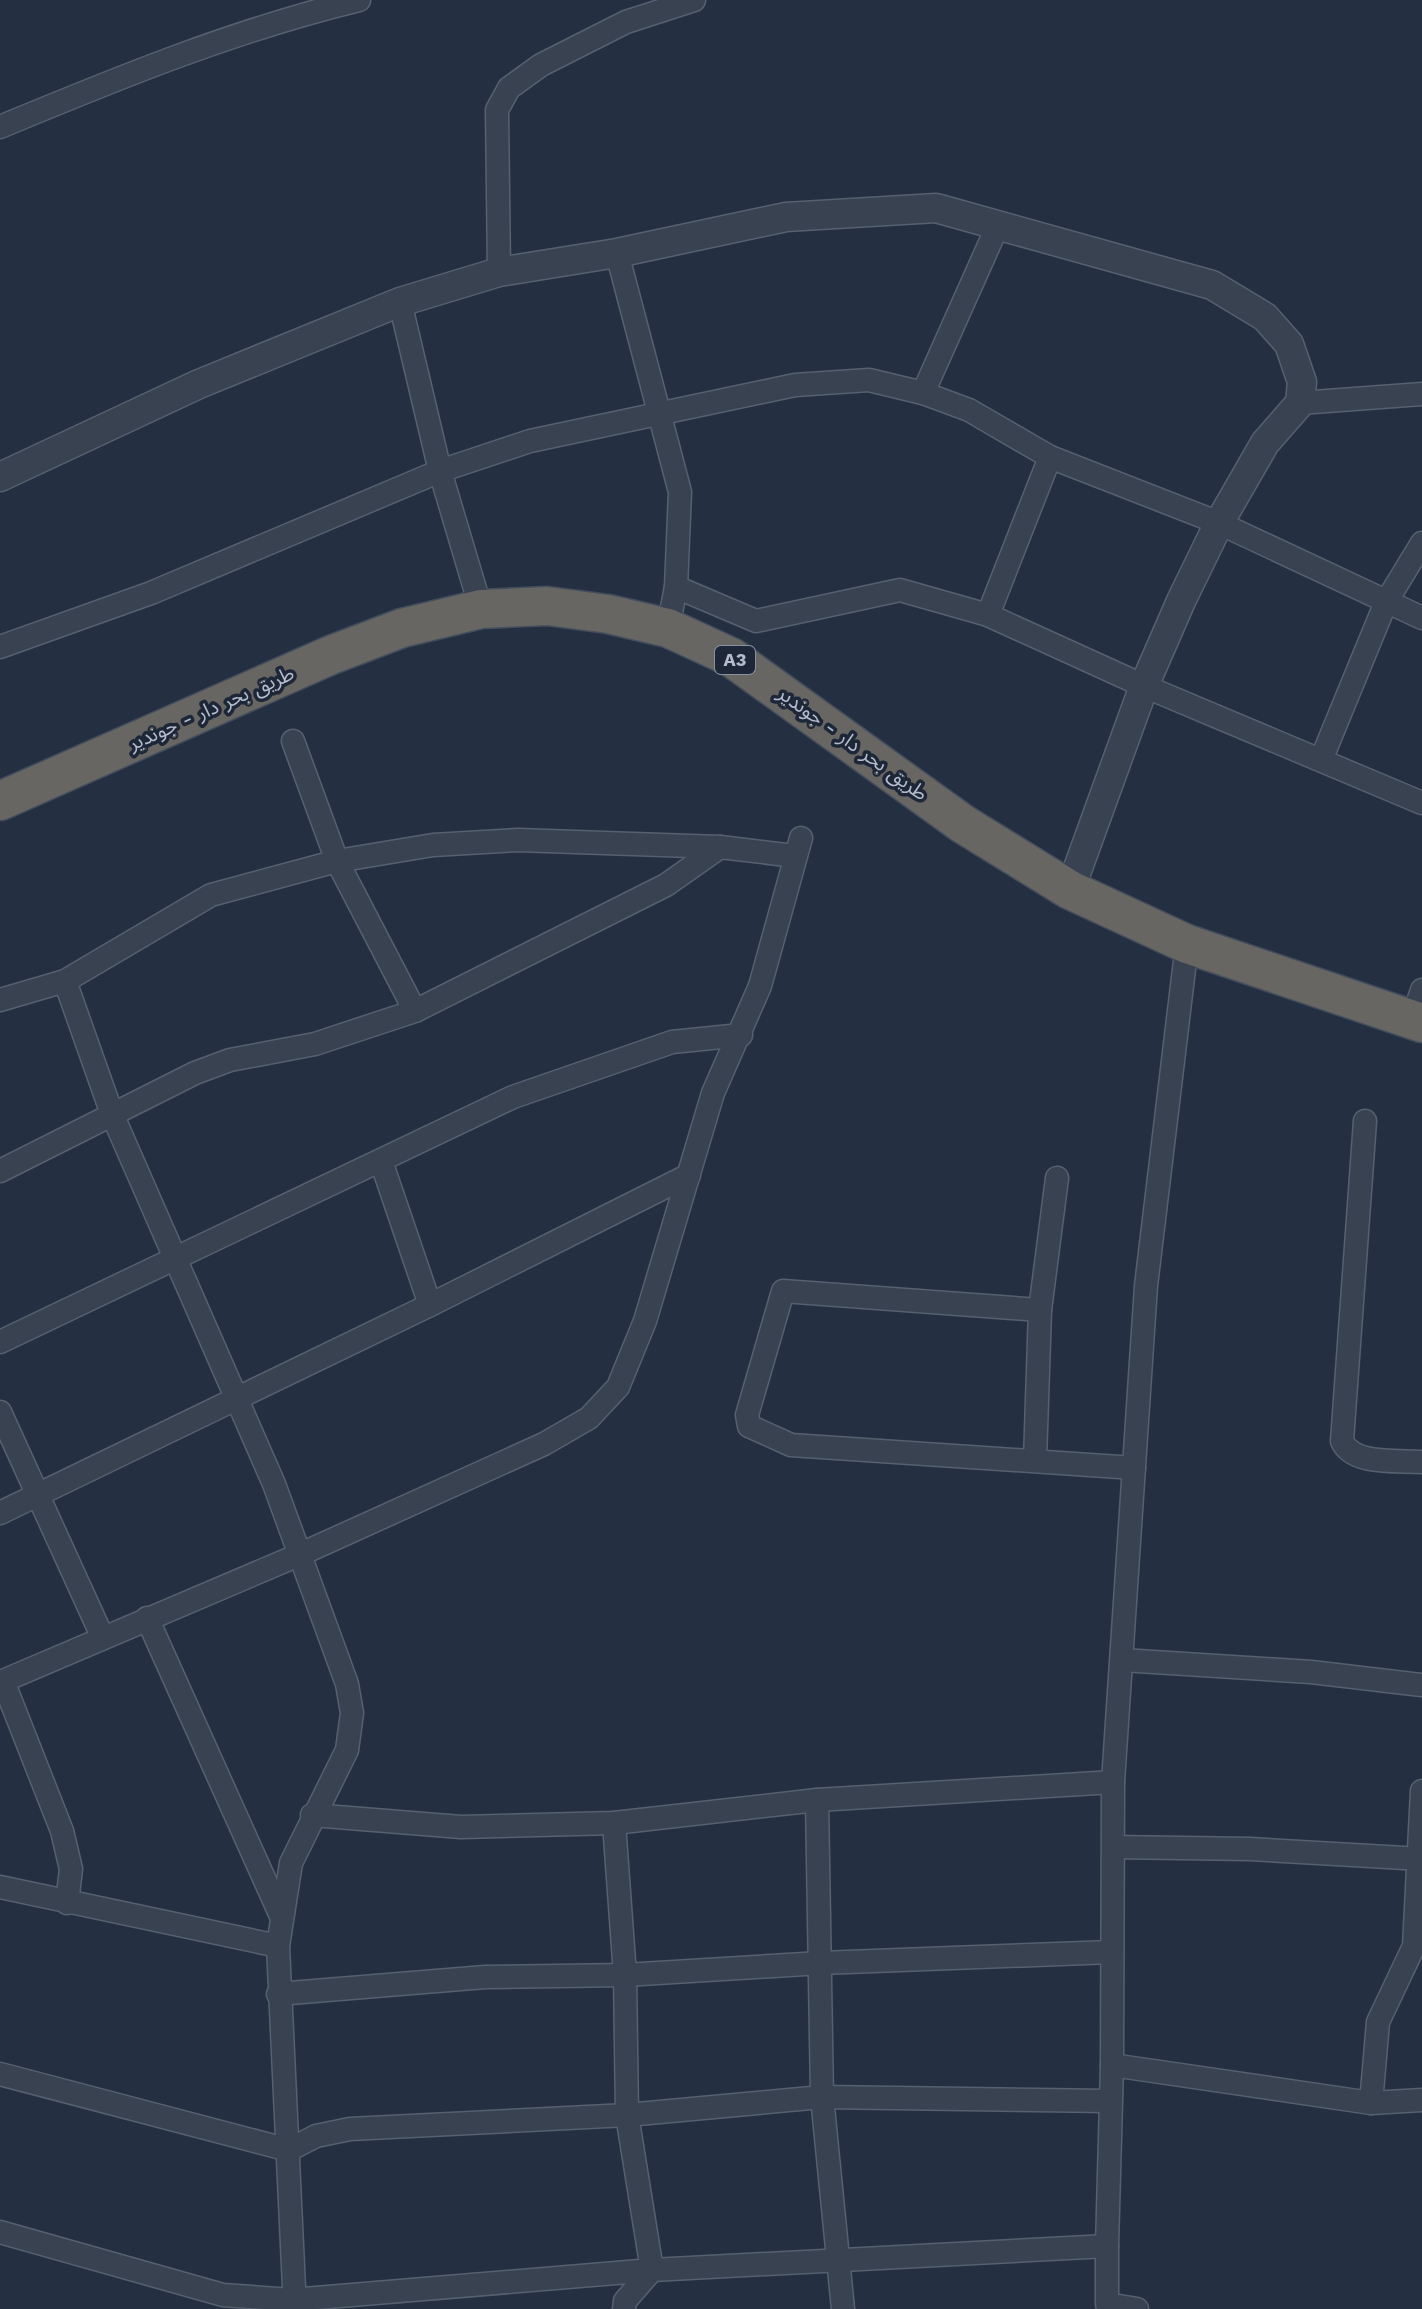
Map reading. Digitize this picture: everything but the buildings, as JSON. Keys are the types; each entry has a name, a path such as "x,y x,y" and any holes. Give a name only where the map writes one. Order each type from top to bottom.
{"highway":[{"name":"طريق بحر دار - جوندير","path":"0,801 331,655 402,628 481,609 547,606 668,628 731,657 963,824 1070,890 1187,944 1419,1011"}],"street":[{"path":"0,127 172,56 304,13 359,0"},
{"path":"499,272 497,110 509,88 541,65 583,42 626,22 694,0"},
{"path":"0,477 199,384 400,302 499,272 617,253 786,217 936,208 1212,285 1265,317 1289,344 1302,382 1300,403 1265,443 1219,523 1144,686 1070,890"},
{"path":"923,393 998,225"},
{"path":"617,253 680,492 676,587 668,628"},
{"path":"400,302 440,471 481,609"},
{"path":"0,647 151,593 440,471 530,441 661,416 795,385 869,380 923,393 969,410 1050,457 1219,523 1422,618"},
{"path":"1300,403 1422,394"},
{"path":"988,615 1050,457"},
{"path":"1321,760 1386,602 1422,543"},
{"path":"676,587 756,621 900,590 988,615 1144,686 1422,803"},
{"path":"293,741 337,861 415,1011"},
{"path":"0,1000 65,981 211,895 337,861 433,845 518,840 798,847 760,986 713,1093 645,1321 618,1387 589,1418 544,1444 301,1554 102,1636 3,1681 62,1831 71,1869 67,1903"},
{"path":"0,1171 112,1114 230,1060 315,1044 415,1011 666,885 720,847"},
{"path":"1137,2309 1106,2307 1112,2065 1113,1782 1146,1286 1187,944"},
{"path":"65,981 112,1114 274,1484 347,1684 352,1713 347,1750 312,1815 291,1863 278,1946 278,1994 289,2150 293,2304"},
{"path":"0,1342 513,1097 672,1042 741,1035"},
{"path":"1365,1121 1342,1441 1349,1452 1361,1457 1422,1462"},
{"path":"381,1161 430,1305"},
{"path":"0,1513 430,1305 689,1175"},
{"path":"1035,1460 1040,1310 1057,1178"},
{"path":"1040,1310 783,1291 747,1415 749,1426 791,1445 1134,1468"},
{"path":"0,1412 102,1636"},
{"path":"147,1618 281,1916"},
{"path":"1122,1660 1311,1672 1422,1685"},
{"path":"312,1815 461,1827 614,1823 817,1800 1113,1782"},
{"path":"1371,2103 1378,2022 1414,1946 1422,1791"},
{"path":"817,1800 822,2097 843,2309"},
{"path":"614,1823 625,1975 627,2115 652,2270"},
{"path":"1114,1847 1250,1849 1420,1859"},
{"path":"0,1887 278,1946"},
{"path":"278,1994 485,1977 625,1975 821,1963 1112,1952"},
{"path":"1112,2065 1371,2103 1422,2100"},
{"path":"0,2074 289,2150 316,2136 350,2129 627,2115 822,2097 1110,2101"},
{"path":"0,2232 223,2295 293,2304 652,2270 1107,2246"},
{"path":"624,2309 625,2301 652,2270"}]}
